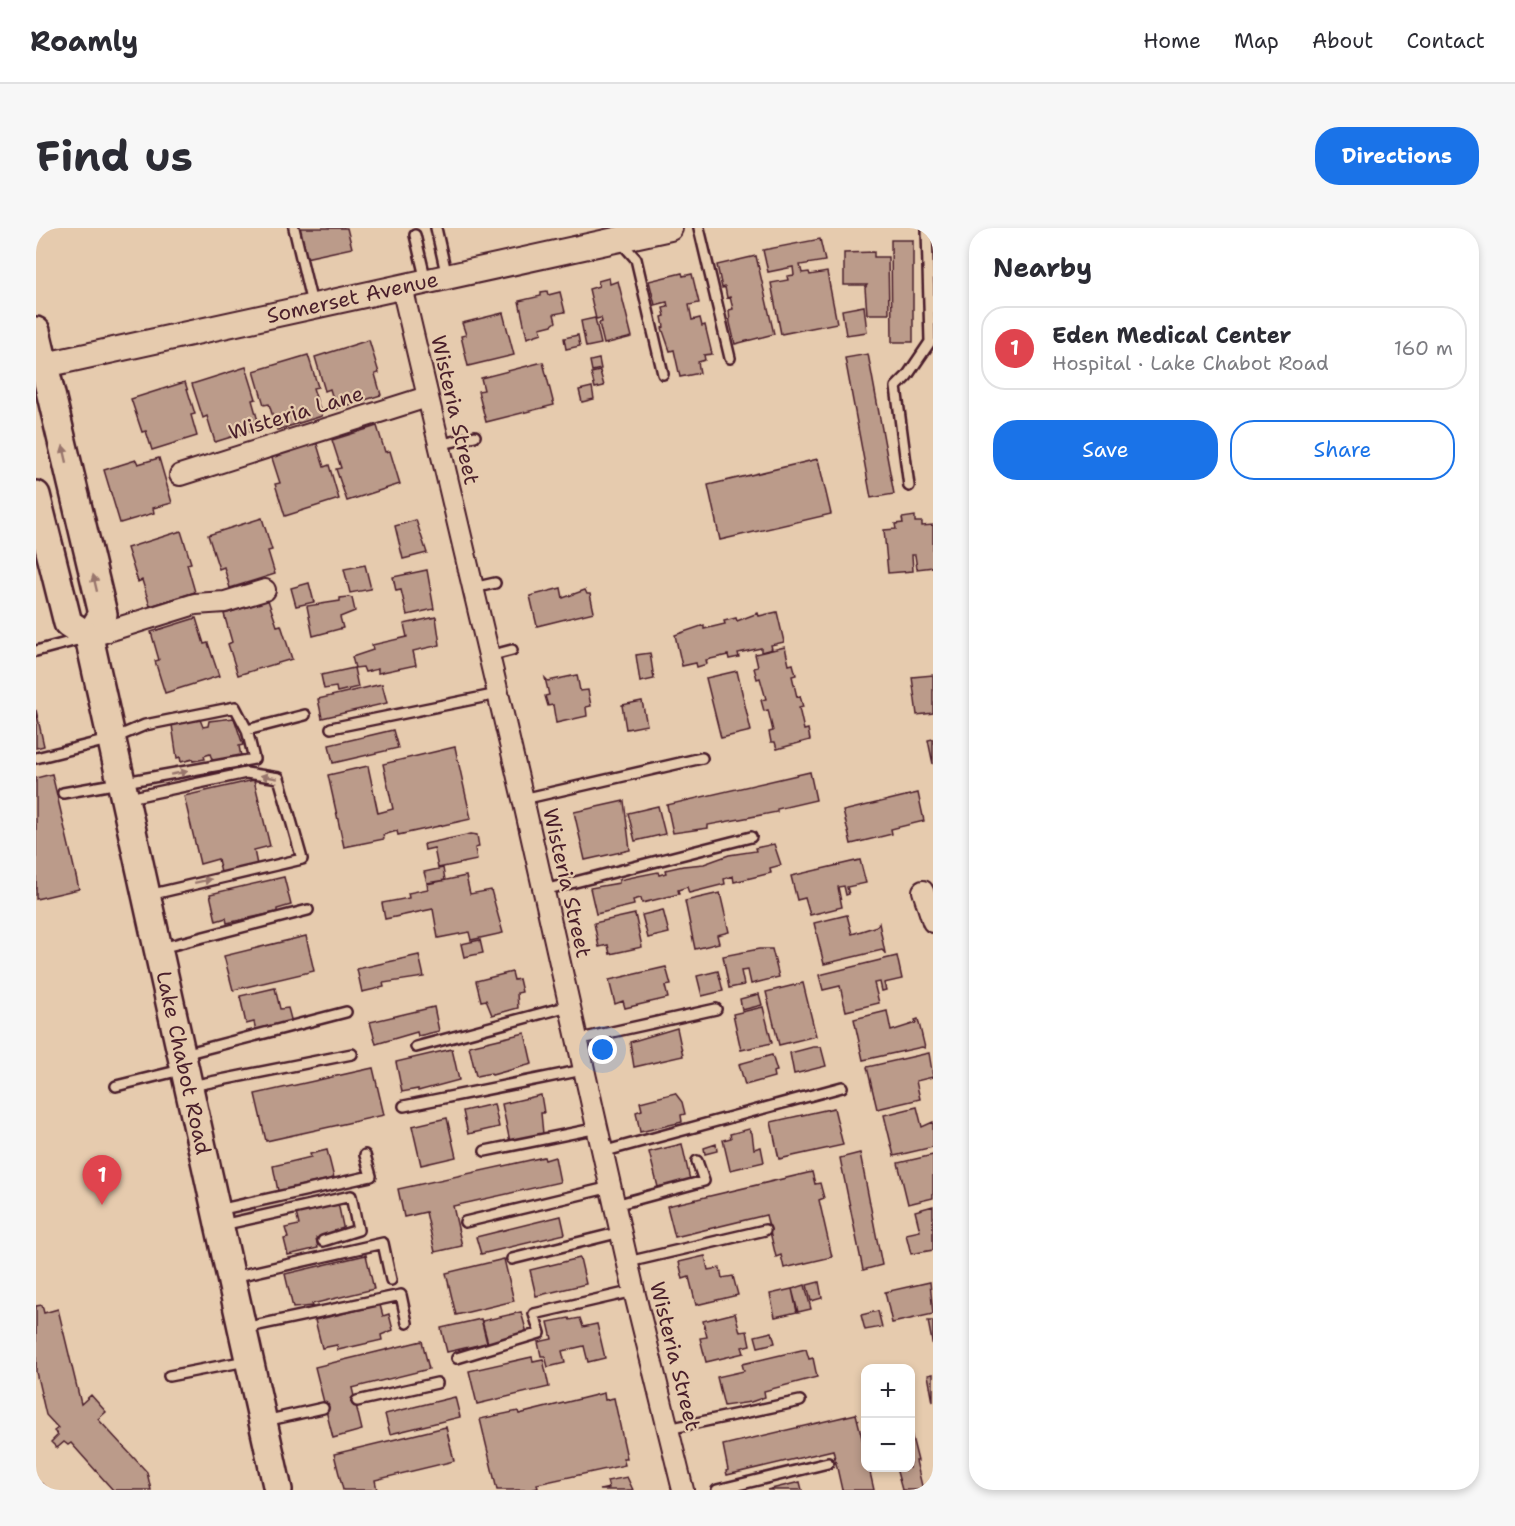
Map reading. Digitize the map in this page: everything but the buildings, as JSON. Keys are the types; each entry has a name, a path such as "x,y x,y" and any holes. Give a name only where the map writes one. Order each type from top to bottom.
{"main road":[{"path":"36,331 40,366 103,615 89,637 68,622 36,495"},
{"name":"Lake Chabot Road","path":"89,637 278,1490"}],"street":[{"name":"Somerset Avenue","path":"40,366 436,279 618,234 670,228"},
{"name":"Wisteria Street","path":"402,286 523,798 634,1291 683,1490"},
{"name":"Wisteria Lane","path":"180,475 427,397"},
{"path":"89,637 195,604 225,602 265,590"},
{"path":"923,891 933,922"}],"lane":[{"path":"294,228 313,307"},
{"path":"436,228 436,279"},
{"path":"699,228 730,358"},
{"path":"909,486 896,387 930,342 927,228"},
{"path":"618,234 636,259 663,374"},
{"path":"415,235 436,279"},
{"path":"439,445 475,436"},
{"path":"473,588 495,583"},
{"path":"36,651 89,637"},
{"path":"489,656 512,650"},
{"path":"331,728 498,694"},
{"path":"36,758 112,739 145,725 235,707 247,730 254,759 124,790"},
{"path":"247,730 305,716"},
{"path":"523,798 702,758"},
{"path":"63,793 124,790 160,794 246,773 279,778 302,859 147,896"},
{"path":"544,890 751,837"},
{"path":"158,949 308,910"},
{"path":"416,1047 569,1006"},
{"path":"576,1040 716,1010"},
{"path":"116,1086 185,1070 346,1012"},
{"path":"185,1070 352,1054"},
{"path":"404,1106 583,1070"},
{"path":"602,1152 842,1088"},
{"path":"485,1151 598,1128"},
{"path":"218,1218 371,1176 364,1155"},
{"path":"465,1222 704,1181 697,1161"},
{"path":"218,1218 351,1196 358,1230 323,1241"},
{"path":"628,1262 765,1230"},
{"path":"512,1259 621,1232"},
{"path":"231,1277 383,1244 391,1280"},
{"path":"457,1358 540,1334 534,1314 634,1291"},
{"path":"242,1329 401,1295 406,1323"},
{"path":"169,1376 249,1360"},
{"path":"357,1401 438,1383"},
{"path":"668,1429 800,1401"},
{"path":"263,1422 322,1408"},
{"path":"717,1490 828,1463"}],"place":[{"name":"Eden Medical Center","path":"102,1205"}]}
